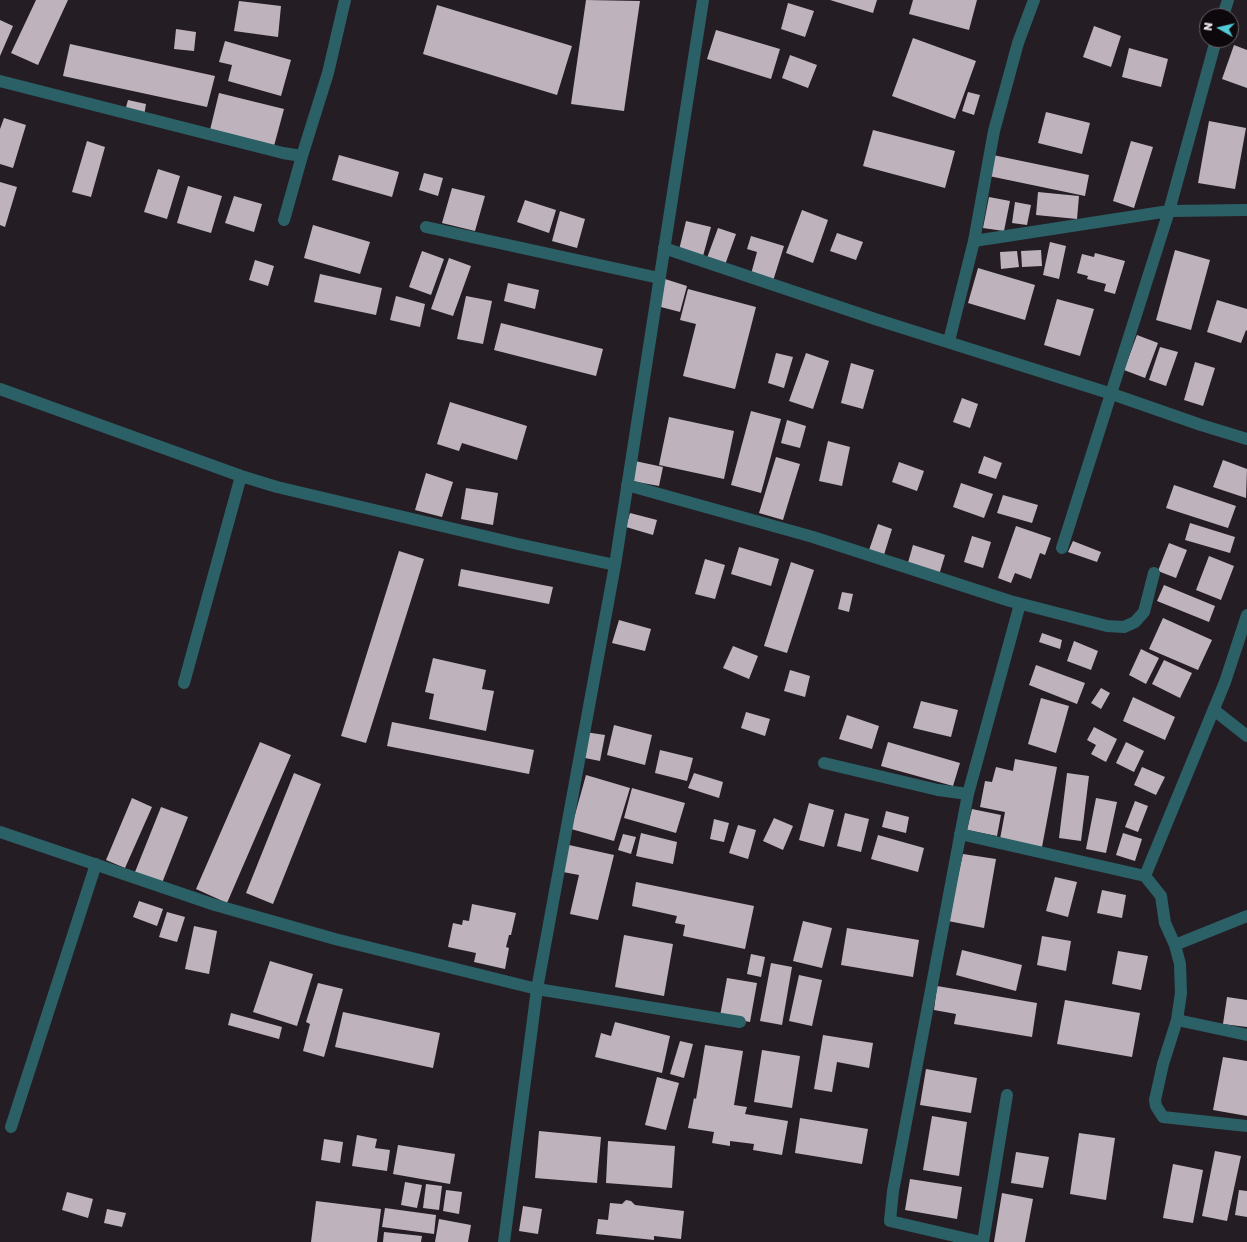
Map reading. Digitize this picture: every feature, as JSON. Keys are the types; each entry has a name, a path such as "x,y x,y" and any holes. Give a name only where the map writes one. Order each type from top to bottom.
{"street":[{"path":"284,220 328,73 345,0"},
{"path":"504,1242 537,989 615,565 703,0"},
{"path":"949,341 974,241 994,131 1018,43 1034,0"},
{"path":"1062,548 1169,212 1214,48"},
{"path":"0,81 283,153 302,156"},
{"path":"974,241 1169,212 1247,210"},
{"path":"426,227 659,278"},
{"path":"664,248 878,320 949,341 1112,394 1201,426 1247,439"},
{"path":"0,390 241,476 319,498 615,565"},
{"path":"184,683 241,476"},
{"path":"627,484 813,538 1020,604 1107,626 1124,627 1135,622 1144,612 1154,573"},
{"path":"1007,1095 982,1242 890,1221 893,1192 968,794 1020,604"},
{"path":"1145,876 1225,682 1247,615"},
{"path":"1214,710 1247,736"},
{"path":"824,763 938,790 968,794"},
{"path":"0,832 215,905 327,937 537,989 740,1022"},
{"path":"960,834 1145,876 1161,896 1165,923 1175,945 1180,964 1181,993 1177,1020 1156,1092 1155,1100 1159,1112 1163,1116 1247,1126"},
{"path":"11,1127 96,864"},
{"path":"1175,945 1247,916"},
{"path":"1177,1020 1247,1035"}],"building":[{"path":"36,0 68,0 38,65 11,53"},
{"path":"586,0 640,1 624,111 571,104"},
{"path":"830,0 877,0 873,13"},
{"path":"913,0 977,0 969,30 909,14"},
{"path":"239,1 281,6 278,37 234,31"},
{"path":"788,3 814,11 805,37 781,29"},
{"path":"437,5 572,46 557,95 423,54"},
{"path":"0,20 13,26 0,56"},
{"path":"1094,26 1121,36 1111,67 1083,57"},
{"path":"176,29 196,32 194,51 174,49"},
{"path":"716,30 780,49 771,79 707,59"},
{"path":"913,38 976,61 955,119 892,96"},
{"path":"225,41 291,60 281,96 228,81 232,65 219,62"},
{"path":"70,44 215,76 207,107 63,76"},
{"path":"1239,47 1247,50 1247,88 1222,79 1233,48"},
{"path":"1129,48 1168,59 1161,87 1122,77"},
{"path":"790,55 817,65 808,88 782,78"},
{"path":"968,92 980,95 974,115 962,111"},
{"path":"219,93 284,109 274,146 210,130"},
{"path":"128,100 146,104 144,116 125,111"},
{"path":"1046,112 1090,123 1082,154 1038,143"},
{"path":"4,118 26,125 13,168 0,164 0,129"},
{"path":"1209,121 1246,128 1235,189 1198,183"},
{"path":"873,130 955,151 945,188 863,166"},
{"path":"87,141 105,147 91,197 72,192"},
{"path":"1131,141 1153,147 1134,208 1113,201"},
{"path":"339,155 399,172 392,197 332,180"},
{"path":"993,155 1089,175 1085,196 989,176"},
{"path":"158,169 180,176 167,219 144,212"},
{"path":"424,173 443,178 438,196 419,190"},
{"path":"0,182 17,187 5,227 0,225"},
{"path":"188,186 222,196 211,233 177,223"},
{"path":"452,188 485,196 475,231 442,223"},
{"path":"1038,192 1079,196 1077,219 1036,215"},
{"path":"234,196 262,204 254,232 225,223"},
{"path":"989,197 1010,201 1004,231 983,228"},
{"path":"525,200 556,210 549,233 517,222"},
{"path":"1015,202 1031,205 1027,225 1012,223"},
{"path":"802,210 828,220 813,263 786,253"},
{"path":"560,211 585,219 577,248 552,241"},
{"path":"686,221 711,227 703,256 679,250"},
{"path":"313,225 370,242 360,274 304,258"},
{"path":"718,228 736,234 725,265 707,258"},
{"path":"837,233 863,242 856,260 830,251"},
{"path":"751,236 784,246 773,281 751,274 757,252 747,249"},
{"path":"1050,242 1066,246 1059,279 1043,275"},
{"path":"1041,250 1042,266 1022,267 1021,251"},
{"path":"1175,250 1210,260 1191,330 1156,320"},
{"path":"422,251 444,259 431,295 409,287"},
{"path":"1017,251 1019,267 1001,269 1000,252"},
{"path":"1095,253 1125,261 1115,294 1104,291 1106,284 1087,279 1088,276 1077,273 1082,254 1094,257"},
{"path":"449,258 471,266 453,316 431,309"},
{"path":"255,260 274,266 268,286 249,280"},
{"path":"978,268 1035,285 1025,320 968,303"},
{"path":"320,274 382,288 376,315 314,302"},
{"path":"665,279 687,286 680,312 657,306"},
{"path":"508,283 539,290 535,309 504,301"},
{"path":"688,289 756,307 735,389 683,376 696,324 680,320"},
{"path":"396,296 425,304 420,327 390,320"},
{"path":"466,296 492,301 483,344 457,339"},
{"path":"1057,299 1094,309 1080,356 1044,345"},
{"path":"1217,300 1247,309 1247,331 1246,330 1241,343 1207,332"},
{"path":"501,323 603,349 596,376 494,350"},
{"path":"1137,335 1158,343 1145,378 1124,370"},
{"path":"1160,347 1178,352 1166,386 1149,380"},
{"path":"776,353 793,357 784,388 768,383"},
{"path":"806,353 829,361 813,409 789,401"},
{"path":"1195,362 1215,368 1203,406 1184,400"},
{"path":"851,363 874,370 863,409 841,403"},
{"path":"962,398 978,404 970,428 953,422"},
{"path":"450,402 527,426 517,460 462,443 459,451 437,444"},
{"path":"751,411 781,419 761,493 731,485"},
{"path":"669,417 734,431 724,479 659,465"},
{"path":"787,420 806,426 800,448 781,443"},
{"path":"828,441 850,447 842,486 819,481"},
{"path":"984,456 1002,463 996,479 978,473"},
{"path":"776,457 800,464 783,520 759,513"},
{"path":"1223,460 1247,469 1246,498 1213,487"},
{"path":"635,461 663,467 659,486 632,481"},
{"path":"899,462 924,471 917,491 892,482"},
{"path":"426,473 453,482 442,517 415,510"},
{"path":"961,483 993,494 984,518 953,507"},
{"path":"1174,485 1236,506 1228,528 1166,508"},
{"path":"466,488 498,493 493,525 461,519"},
{"path":"1003,495 1038,505 1032,523 997,513"},
{"path":"630,513 657,520 653,535 626,527"},
{"path":"1190,523 1235,537 1230,553 1185,540"},
{"path":"878,524 892,529 883,558 868,553"},
{"path":"1016,526 1051,538 1045,555 1040,553 1031,579 1015,573 1011,583 998,578"},
{"path":"972,536 991,542 983,568 964,562"},
{"path":"1073,541 1101,552 1097,562 1068,552"},
{"path":"1169,543 1187,550 1176,578 1158,571"},
{"path":"913,545 945,555 939,575 907,566"},
{"path":"739,547 779,559 771,586 731,574"},
{"path":"399,551 424,559 366,743 341,736"},
{"path":"1209,556 1234,566 1221,600 1196,590"},
{"path":"705,559 725,565 715,599 695,594"},
{"path":"791,562 814,570 787,653 764,646"},
{"path":"461,569 553,587 549,604 458,586"},
{"path":"1164,585 1215,606 1209,622 1157,601"},
{"path":"842,592 853,594 849,612 838,609"},
{"path":"1163,618 1212,640 1198,670 1149,649"},
{"path":"619,620 651,629 645,651 612,643"},
{"path":"1042,633 1062,640 1060,649 1039,642"},
{"path":"1074,641 1098,651 1091,670 1067,661"},
{"path":"733,646 758,656 749,679 723,668"},
{"path":"1141,649 1159,658 1146,684 1129,675"},
{"path":"433,658 486,670 482,689 494,691 486,731 429,719 434,694 425,692"},
{"path":"1164,660 1192,673 1180,698 1152,684"},
{"path":"1036,665 1085,683 1077,704 1029,685"},
{"path":"790,670 810,676 805,697 784,691"},
{"path":"1101,688 1110,693 1101,709 1091,703"},
{"path":"1133,697 1175,717 1165,740 1123,721"},
{"path":"1041,698 1069,706 1056,753 1028,744"},
{"path":"921,701 958,710 951,737 913,728"},
{"path":"746,712 770,719 765,736 741,728"},
{"path":"847,715 879,726 872,749 839,739"},
{"path":"392,722 534,750 529,774 387,746"},
{"path":"614,725 652,735 645,765 607,755"},
{"path":"1094,727 1117,739 1106,762 1091,754 1096,745 1087,740"},
{"path":"585,732 605,735 600,761 580,757"},
{"path":"260,742 291,755 227,903 196,889"},
{"path":"888,742 960,763 953,786 881,766"},
{"path":"1126,742 1144,751 1134,772 1116,763"},
{"path":"660,750 693,758 687,781 655,773"},
{"path":"1015,759 1057,767 1042,847 1000,839 1005,812 980,807 985,781 992,782 996,767 1013,771"},
{"path":"1142,767 1165,777 1156,795 1134,785"},
{"path":"294,773 321,784 273,904 246,893"},
{"path":"694,773 723,782 719,798 688,788"},
{"path":"1067,773 1089,776 1081,841 1059,838"},
{"path":"586,775 630,788 614,841 571,829"},
{"path":"632,788 685,803 676,833 624,818"},
{"path":"132,798 152,807 125,868 106,860"},
{"path":"1096,798 1117,802 1106,853 1086,849"},
{"path":"1135,801 1148,806 1138,832 1125,827"},
{"path":"809,803 834,810 824,847 799,840"},
{"path":"161,807 188,817 162,883 135,872"},
{"path":"972,809 1001,815 997,836 967,830"},
{"path":"886,811 909,817 906,833 882,827"},
{"path":"845,813 869,819 861,852 837,846"},
{"path":"774,818 793,826 783,850 763,841"},
{"path":"714,819 729,823 724,842 710,839"},
{"path":"738,825 756,830 748,859 729,853"},
{"path":"641,833 677,842 673,864 636,856"},
{"path":"1123,833 1142,839 1135,861 1116,855"},
{"path":"623,834 636,837 631,854 618,850"},
{"path":"878,835 924,848 918,872 871,859"},
{"path":"569,845 614,855 598,920 570,914 579,875 563,872"},
{"path":"963,854 996,859 984,928 948,921"},
{"path":"1055,877 1077,882 1068,917 1046,911"},
{"path":"636,882 754,906 745,949 683,936 685,925 675,923 677,916 632,906"},
{"path":"1102,890 1126,895 1122,918 1097,913"},
{"path":"139,901 163,909 157,926 133,917"},
{"path":"472,904 516,913 511,935 509,935 506,947 509,948 505,969 474,962 476,953 448,947 453,923 462,925 463,920 469,921"},
{"path":"167,912 185,917 177,942 159,937"},
{"path":"803,921 832,928 822,968 793,961"},
{"path":"194,926 217,931 209,974 185,969"},
{"path":"847,928 919,940 913,977 841,965"},
{"path":"624,935 673,944 664,996 615,987"},
{"path":"1042,936 1071,941 1066,971 1037,965"},
{"path":"962,950 1022,965 1016,991 956,975"},
{"path":"1118,951 1148,956 1141,990 1112,984"},
{"path":"751,954 765,957 761,977 747,974"},
{"path":"270,961 313,974 297,1026 253,1012"},
{"path":"771,963 792,967 782,1025 760,1021"},
{"path":"799,975 822,980 812,1026 789,1021"},
{"path":"727,978 757,983 750,1022 720,1016"},
{"path":"318,983 343,989 324,1057 303,1051 310,1024 306,1022"},
{"path":"937,986 1037,1003 1032,1037 954,1024 956,1014 934,1010"},
{"path":"1227,997 1247,1000 1247,1027 1223,1024"},
{"path":"1065,1000 1140,1013 1132,1057 1057,1044"},
{"path":"343,1012 440,1033 433,1068 335,1047"},
{"path":"231,1013 282,1027 279,1039 228,1025"},
{"path":"615,1022 670,1036 662,1073 595,1057 601,1033 611,1036"},
{"path":"823,1035 873,1043 869,1068 837,1062 832,1092 814,1089"},
{"path":"680,1041 693,1044 684,1078 670,1074"},
{"path":"705,1045 743,1051 734,1105 747,1107 745,1114 788,1121 782,1155 753,1150 754,1144 730,1141 730,1146 712,1143 714,1132 688,1128 694,1098 696,1099"},
{"path":"762,1050 800,1056 792,1108 754,1102"},
{"path":"1223,1057 1247,1061 1247,1116 1213,1110"},
{"path":"926,1069 977,1078 971,1113 920,1105"},
{"path":"657,1077 679,1083 666,1130 645,1125"},
{"path":"932,1116 967,1122 959,1176 923,1170"},
{"path":"800,1118 868,1129 862,1164 795,1153"},
{"path":"539,1131 601,1137 597,1183 535,1178"},
{"path":"1079,1133 1115,1138 1106,1200 1070,1194"},
{"path":"357,1135 377,1139 375,1148 390,1150 387,1171 352,1166"},
{"path":"324,1139 343,1142 340,1163 321,1160"},
{"path":"608,1141 675,1146 672,1188 606,1183"},
{"path":"398,1145 455,1154 450,1184 393,1174"},
{"path":"1215,1151 1241,1156 1227,1221 1202,1216"},
{"path":"1016,1152 1049,1157 1043,1188 1011,1183"},
{"path":"1173,1164 1203,1170 1193,1223 1163,1218"},
{"path":"910,1179 962,1187 957,1219 905,1210"},
{"path":"405,1182 422,1185 417,1208 401,1205"},
{"path":"426,1184 442,1186 439,1210 423,1208"},
{"path":"446,1190 462,1192 459,1214 443,1211"},
{"path":"1239,1190 1247,1191 1247,1217 1235,1215"},
{"path":"67,1192 93,1199 88,1218 62,1210"},
{"path":"1002,1193 1033,1199 1025,1242 994,1242"},
{"path":"626,1200 631,1201 635,1205 684,1211 681,1239 654,1236 654,1240 596,1234 598,1219 608,1220 610,1203 622,1204"},
{"path":"316,1201 381,1209 377,1242 311,1242"},
{"path":"523,1206 542,1209 538,1234 519,1231"},
{"path":"385,1208 436,1215 434,1234 382,1227"},
{"path":"107,1209 126,1213 122,1227 104,1223"},
{"path":"439,1219 471,1225 468,1242 435,1242"},
{"path":"384,1232 422,1236 421,1242 383,1242"}]}
